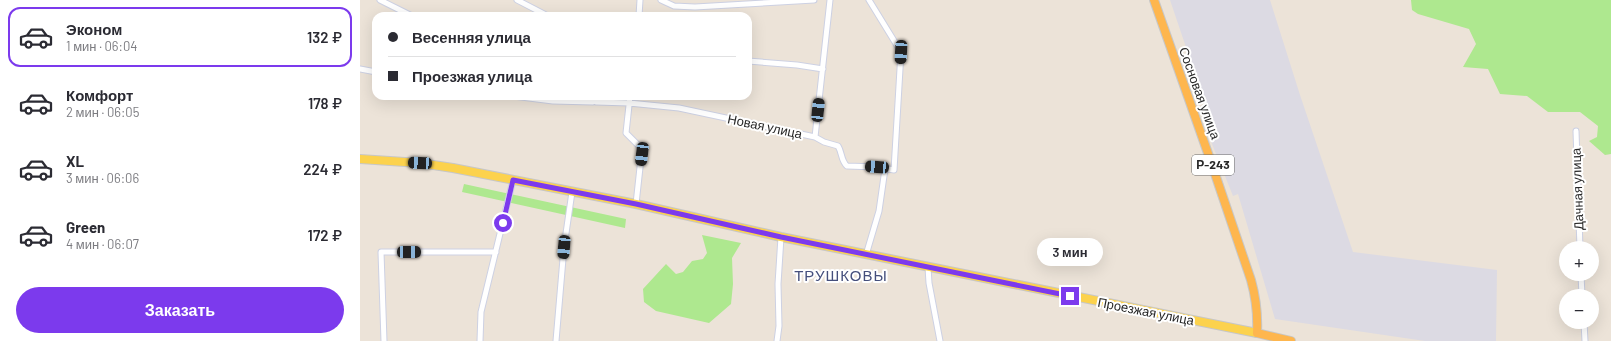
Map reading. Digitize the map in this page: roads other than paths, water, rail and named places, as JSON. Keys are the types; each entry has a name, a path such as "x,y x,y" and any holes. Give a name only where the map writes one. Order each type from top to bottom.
{"highway":[{"name":"Сосновая улица","path":"1154,0 1213,166 1251,280 1258,312 1257,332"},
{"path":"1257,332 1292,341"}],"main road":[{"name":"Проезжая улица","path":"360,159 427,164 453,168 636,204 866,255 1257,332"}],"street":[{"path":"380,0 404,12"},
{"path":"517,0 540,12"},
{"path":"639,12 640,0"},
{"path":"661,0 674,6 695,7 814,0"},
{"name":"Новая улица","path":"591,100 596,102 629,103 678,108 815,136 830,0"},
{"path":"815,136 824,142 838,146 841,151 843,163 846,166 894,170 901,52 869,0"},
{"path":"752,61 823,69"},
{"path":"360,68 372,71"},
{"path":"545,100 596,102"},
{"path":"629,100 626,133 642,150 636,204"},
{"name":"Дачная улица","path":"1576,131 1580,241"},
{"path":"866,255 879,211 885,169"},
{"path":"480,341 481,312 513,180"},
{"path":"556,341 564,247 572,192"},
{"path":"777,341 779,326 778,284 781,237"},
{"path":"384,341 380,252 496,252"},
{"path":"928,267 929,283 940,341"},
{"path":"1584,329 1585,341"}],"district":[{"name":"ТРУШКОВЫ","path":"841,276"}]}
